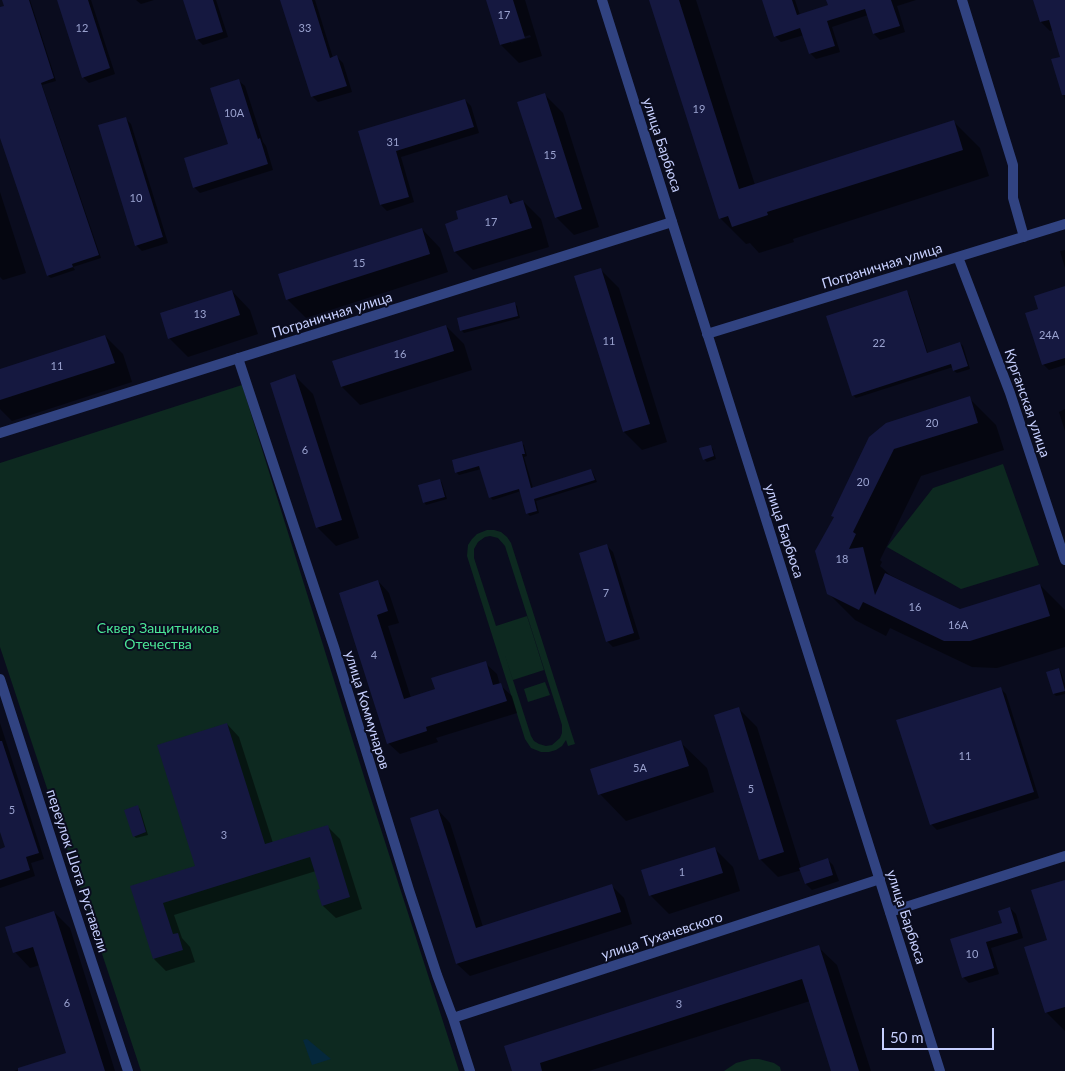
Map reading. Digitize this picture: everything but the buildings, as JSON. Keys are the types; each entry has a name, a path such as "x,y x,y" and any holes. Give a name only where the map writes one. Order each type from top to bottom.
{"street":[{"name":"улица Барбюса","path":"602,0 940,1071"},
{"path":"962,0 1013,165 1013,198 1024,237"},
{"name":"Пограничная улица","path":"0,433 672,222"},
{"name":"Пограничная улица","path":"707,334 1065,224"},
{"name":"Курганская улица","path":"958,257 1010,393 1065,560"},
{"name":"улица Коммунаров","path":"238,358 334,647 409,890 470,1071"},
{"name":"переулок Шота Руставели","path":"0,679 128,1071"},
{"path":"890,912 1065,856"},
{"name":"улица Тухачевского","path":"453,1018 880,879"}],"green space":[{"name":"Сквер Защитников Отечества","path":"242,385 366,783 459,1071 141,1071 0,647 0,463"},
{"path":"1003,464 1039,565 961,589 887,547 933,488"},
{"path":"487,530 494,530 501,532 511,543 575,744 568,746 566,740 556,750 541,752 531,748 525,739 467,556 468,545 477,534","holes":["485,537 498,538 505,546 562,725 560,738 552,745 539,744 531,736 501,643 513,680 544,670 527,616 496,626 474,558 474,549 478,542"]},
{"path":"545,682 550,695 528,702 524,689"},
{"path":"751,1059 774,1063 780,1067 781,1071 724,1071 736,1063"}],"water":[{"path":"307,1039 331,1059 312,1065 303,1040"}]}
